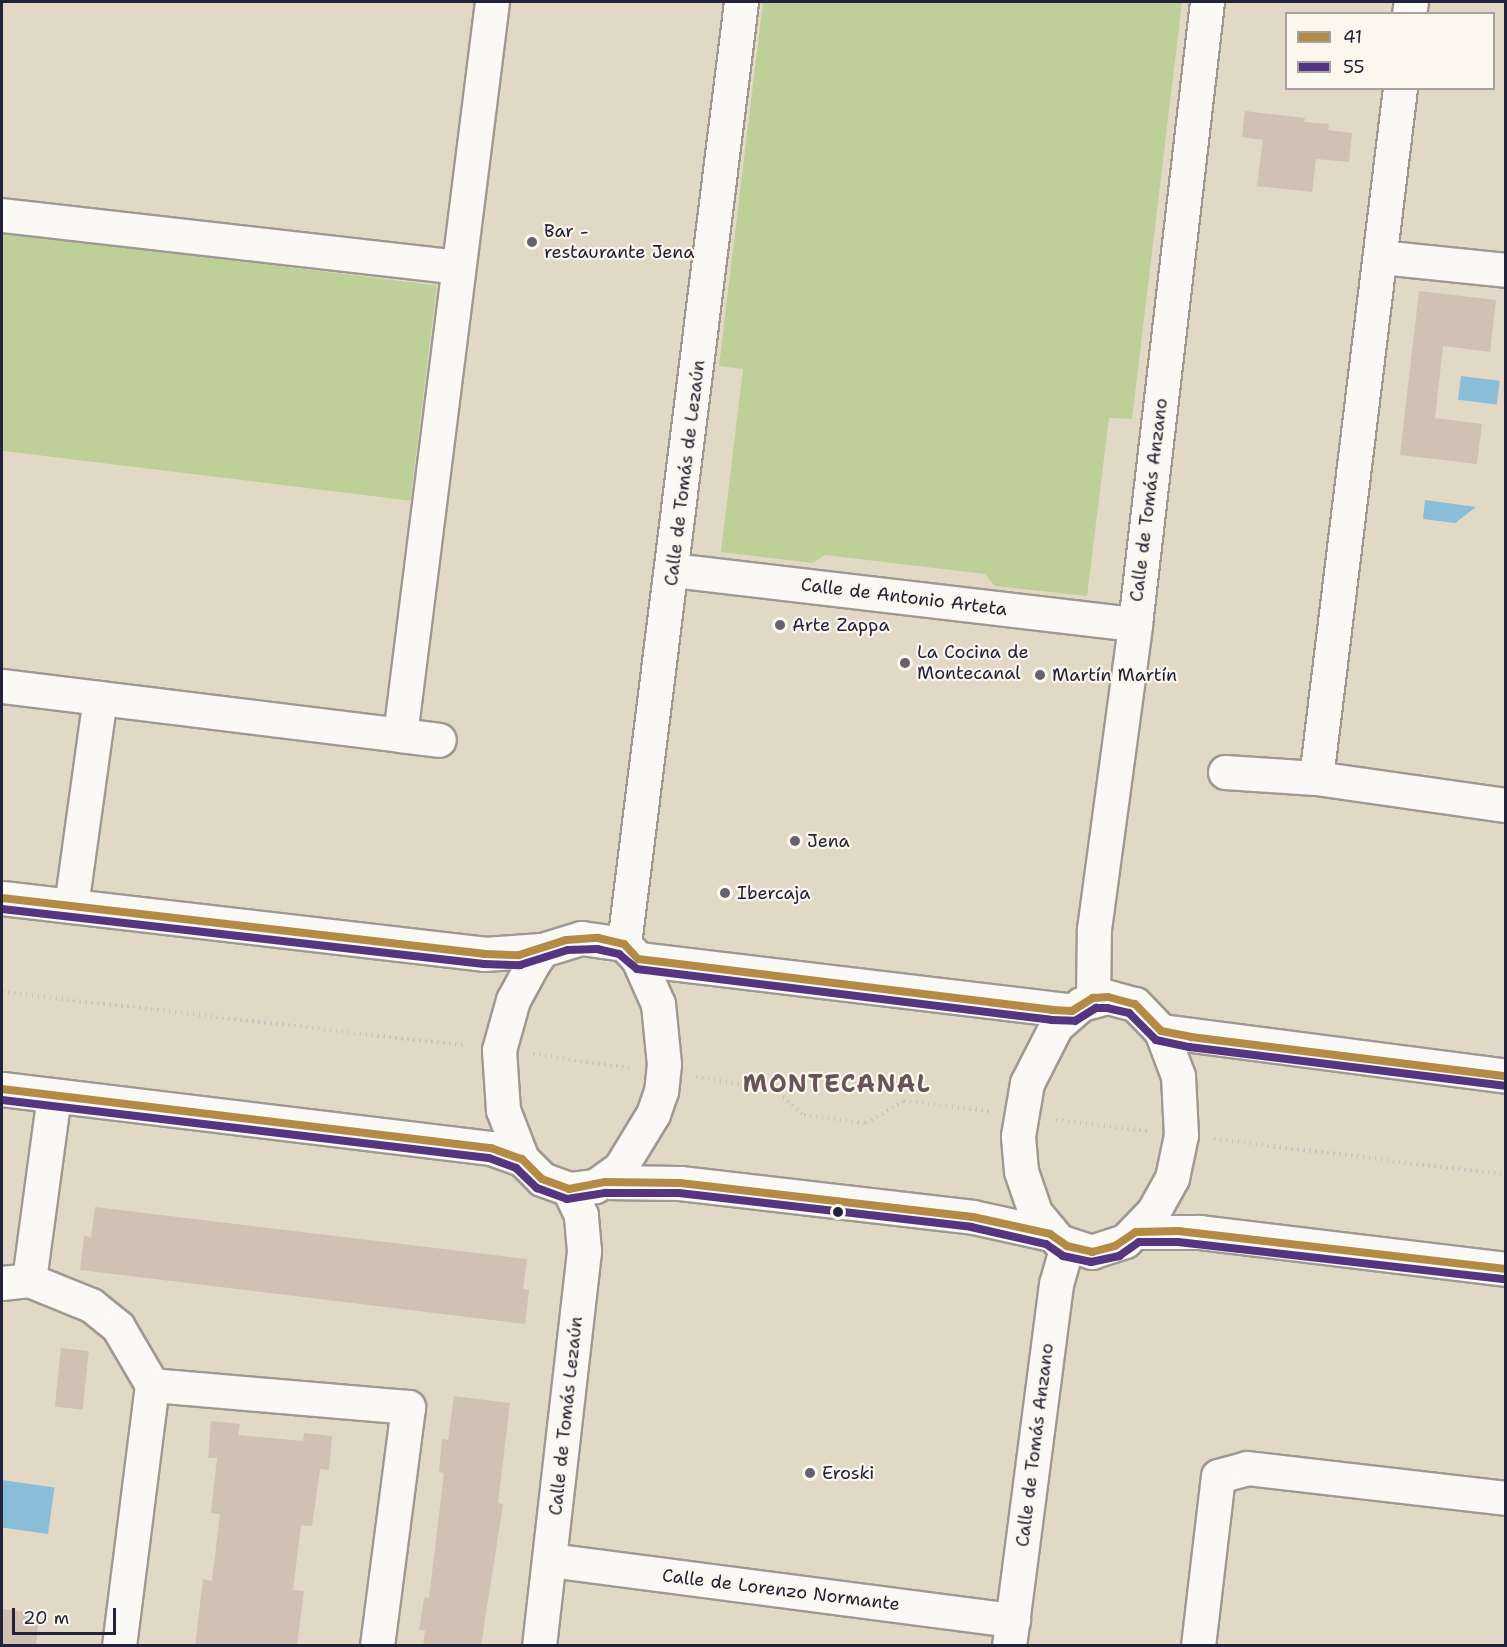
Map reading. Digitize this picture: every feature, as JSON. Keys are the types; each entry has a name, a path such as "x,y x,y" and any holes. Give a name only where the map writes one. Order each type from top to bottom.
{"street":[{"path":"400,735 492,2"},
{"name":"Calle de Tomás de Lezaún","path":"631,952 673,570 741,2"},
{"name":"Calle de Tomás Anzano","path":"1082,1005 1135,624 1207,2"},
{"path":"1316,778 1400,90"},
{"path":"2,215 457,267"},
{"path":"1381,257 1506,270"},
{"name":"Calle de Antonio Arteta","path":"673,570 1135,624"},
{"path":"2,686 439,740"},
{"path":"72,906 100,698"},
{"path":"1225,772 1316,778 1506,804"},
{"path":"2,898 484,954 542,950 581,938 631,952 1082,1005 1108,997 1135,1004 1161,1031 1178,1076 1181,1136 1166,1193 1136,1232 1103,1250 973,1217 680,1184 605,1182 569,1189 542,1179 522,1159 503,1110 499,1050 513,1000 542,950"},
{"path":"605,1182 620,1168 643,1135 661,1091 664,1035 658,1004 631,952"},
{"path":"1058,1240 1025,1186 1019,1154 1019,1115 1027,1083 1041,1048 1082,1005"},
{"path":"1161,1031 1506,1076"},
{"path":"2,1089 491,1148 522,1159"},
{"path":"54,1096 15,1281 91,1305 118,1327 152,1385 119,1646"},
{"name":"Calle de Tomás Lezaún","path":"539,1646 584,1251 581,1215 569,1189"},
{"path":"1136,1232 1200,1232 1506,1269"},
{"name":"Calle de Tomás Anzano","path":"1011,1633 1056,1284 1058,1240"},
{"path":"152,1385 408,1407 377,1646"},
{"path":"1198,1646 1218,1476 1247,1468 1506,1498"},
{"name":"Calle de Lorenzo Normante","path":"550,1560 1011,1633"}],"path":[{"path":"2,992 499,1050 663,1072 774,1089 804,1115 866,1123 904,1101 1506,1175"}],"green space":[{"path":"763,2 1182,2 1132,419 1109,418 1087,596 995,586 985,574 825,555 813,563 721,552 743,369 719,366"},
{"path":"2,232 437,285 410,501 2,451"}],"water":[{"path":"1461,376 1500,381 1497,405 1458,400"},
{"path":"1425,500 1476,507 1455,523 1423,519"},
{"path":"2,1480 54,1487 48,1534 2,1527"}],"building":[{"path":"1245,111 1305,118 1304,122 1329,124 1328,130 1352,133 1349,162 1316,159 1312,192 1257,186 1263,140 1242,137"},
{"path":"1419,291 1496,300 1490,352 1443,346 1435,418 1482,424 1477,464 1400,455"},
{"path":"95,1207 527,1259 523,1289 529,1290 525,1324 80,1270 84,1236 91,1237"},
{"path":"61,1348 89,1351 83,1410 55,1407"},
{"path":"454,1396 510,1403 498,1503 503,1504 481,1646 423,1646 425,1630 419,1630 424,1597 429,1598 444,1473 439,1472 442,1439 448,1440"},
{"path":"211,1421 240,1424 238,1435 303,1441 304,1433 332,1436 329,1470 320,1469 312,1526 301,1525 293,1590 304,1591 297,1646 195,1646 203,1579 212,1581 220,1514 211,1513 217,1458 208,1458"},
{"path":"3,1609 39,1614 36,1646 2,1646"}],"transit line":[{"name":"41","path":"2,898 484,954 519,955 566,940 598,938 624,944 638,959 1052,1010 1072,1011 1093,998 1108,997 1135,1004 1161,1031 1191,1037 1506,1076"},
{"name":"55","path":"2,909 484,964 520,965 568,950 597,949 619,954 637,969 1051,1020 1075,1021 1096,1008 1107,1008 1129,1013 1156,1040 1189,1047 1505,1086"},
{"name":"41","path":"2,1089 491,1148 522,1159 542,1179 569,1189 605,1182 680,1183 973,1217 1050,1234 1067,1246 1092,1252 1115,1246 1136,1232 1178,1231 1506,1269"},
{"name":"55","path":"2,1100 489,1158 516,1168 537,1188 567,1199 606,1193 679,1193 971,1227 1046,1244 1063,1256 1091,1262 1119,1256 1139,1242 1178,1242 1505,1279"}],"place":[{"name":"Bar - restaurante Jena","path":"532,242"},
{"name":"Arte Zappa","path":"780,625"},
{"name":"La Cocina de Montecanal","path":"905,663"},
{"name":"Martín Martín","path":"1040,675"},
{"name":"Jena","path":"795,841"},
{"name":"Ibercaja","path":"725,893"},
{"name":"Eroski","path":"810,1473"}],"district":[{"name":"MONTECANAL","path":"837,1085"}]}
